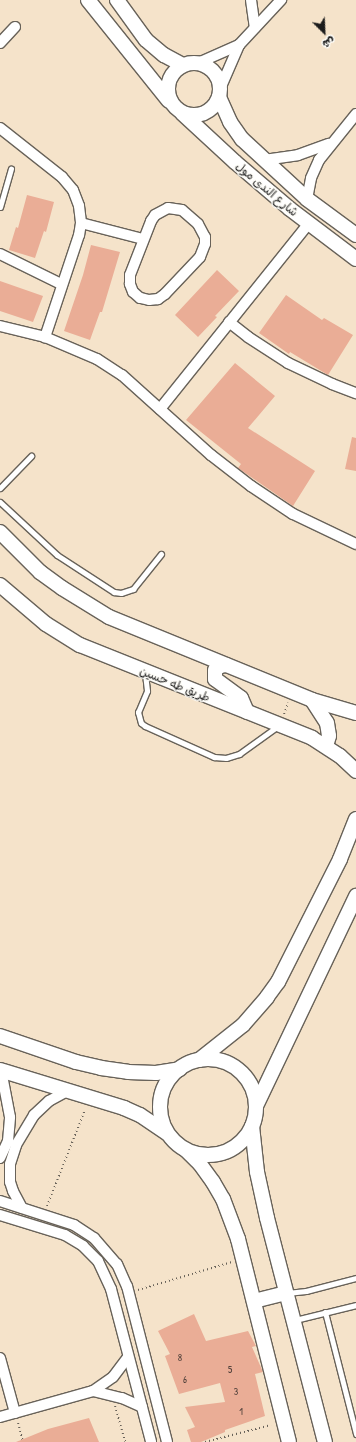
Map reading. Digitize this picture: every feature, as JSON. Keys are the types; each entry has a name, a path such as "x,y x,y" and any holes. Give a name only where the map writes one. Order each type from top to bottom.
{"street":[{"path":"88,0 171,103 182,113 190,115 204,113 216,103 239,45 281,0"},
{"path":"117,0 146,40 164,55 183,65"},
{"path":"251,0 255,28"},
{"path":"0,43 15,27"},
{"path":"132,55 143,51 146,40"},
{"path":"171,103 167,88 168,81 177,69 183,65 198,63 239,45"},
{"path":"198,63 211,69 219,82 219,93"},
{"name":"شارع الندى مول","path":"219,93 236,131 264,160 308,199 356,235"},
{"name":"شارع الندى مول","path":"182,113 235,162 309,223 356,259"},
{"path":"308,199 314,169 331,143 355,115"},
{"path":"0,128 65,181 73,190 79,206 81,223 79,235 44,337"},
{"path":"264,160 298,155 331,143"},
{"path":"168,208 175,208 182,210 198,224 203,230 205,244 200,257 165,294 158,299 149,300 140,298 133,292 130,284 130,275 143,239 155,215 168,208"},
{"path":"81,223 143,239"},
{"path":"160,409 309,223"},
{"path":"0,254 61,284"},
{"path":"229,322 254,342 288,363 317,378 356,393"},
{"path":"0,326 44,337 97,359 122,375 211,455 251,486 294,514 356,544"},
{"path":"0,532 40,572 85,604 134,628 226,666 312,700 356,713"},
{"name":"طريق طه حسين","path":"0,585 46,624 80,645 144,672 312,738 340,756 356,772"},
{"path":"226,666 220,666 215,670 215,679 219,684 241,698 247,712"},
{"path":"312,700 327,723 329,736 326,746"},
{"path":"0,1036 76,1062 128,1072 156,1073 180,1069 198,1060 243,1025 278,982 340,859 356,819"},
{"path":"340,859 356,848"},
{"path":"325,1442 262,1195 252,1126 256,1106 356,896"},
{"path":"198,1060 219,1061 238,1070 251,1086 256,1106"},
{"path":"167,1134 160,1114 162,1094 166,1084 180,1069"},
{"path":"22,1208 13,1191 10,1178 12,1143 10,1117 0,1070 140,1115 167,1134 179,1146 186,1150 205,1155 224,1152 241,1142 252,1126"},
{"path":"0,1158 34,1115 49,1101 66,1091"},
{"path":"186,1150 200,1164 223,1200 244,1258 289,1442"},
{"path":"0,1201 44,1215 84,1231 94,1238 110,1254 123,1274 167,1442"},
{"path":"0,1215 65,1235 83,1246 98,1262 111,1289 151,1442"},
{"path":"98,1262 110,1254"},
{"path":"254,1301 286,1293"},
{"path":"0,1417 92,1392 113,1377 128,1357"},
{"path":"0,1358 15,1413"},
{"path":"92,1392 112,1395 142,1407"}],"lane":[{"path":"0,207 11,169"},
{"path":"0,488 31,456"},
{"path":"0,502 57,554 114,592 121,593 133,589 161,554"},
{"path":"144,672 147,681 147,691 138,712 141,723 214,757 226,758 239,754 280,725"},
{"path":"286,1293 306,1291 356,1278"},
{"path":"293,1320 356,1305"},
{"path":"325,1312 356,1434"}],"path":[{"path":"280,725 292,692"},
{"path":"44,1215 90,1098"},
{"path":"128,1292 244,1258"},
{"path":"112,1395 124,1442"},
{"path":"15,1413 24,1442"},
{"path":"205,1442 284,1421"}],"building":[{"path":"27,195 54,202 46,232 44,231 35,258 9,250 16,227 18,228"},
{"path":"91,245 120,252 102,312 100,312 90,340 64,331 83,275"},
{"path":"217,270 239,291 215,316 217,317 198,337 175,315"},
{"path":"0,281 43,296 33,322 0,311"},
{"path":"286,295 322,320 324,318 353,335 328,375 290,352 289,354 259,333"},
{"path":"235,363 275,396 248,428 315,471 293,506 238,468 241,464 186,420"},
{"path":"352,437 356,438 356,471 345,469"},
{"path":"194,1314 206,1341 248,1331 256,1346 252,1347 263,1372 255,1374 265,1416 225,1430 225,1432 201,1442 191,1442 187,1430 195,1427 185,1407 225,1402 220,1383 179,1394 165,1356 170,1354 158,1331"},
{"path":"89,1418 99,1442 16,1442 48,1429"}]}
